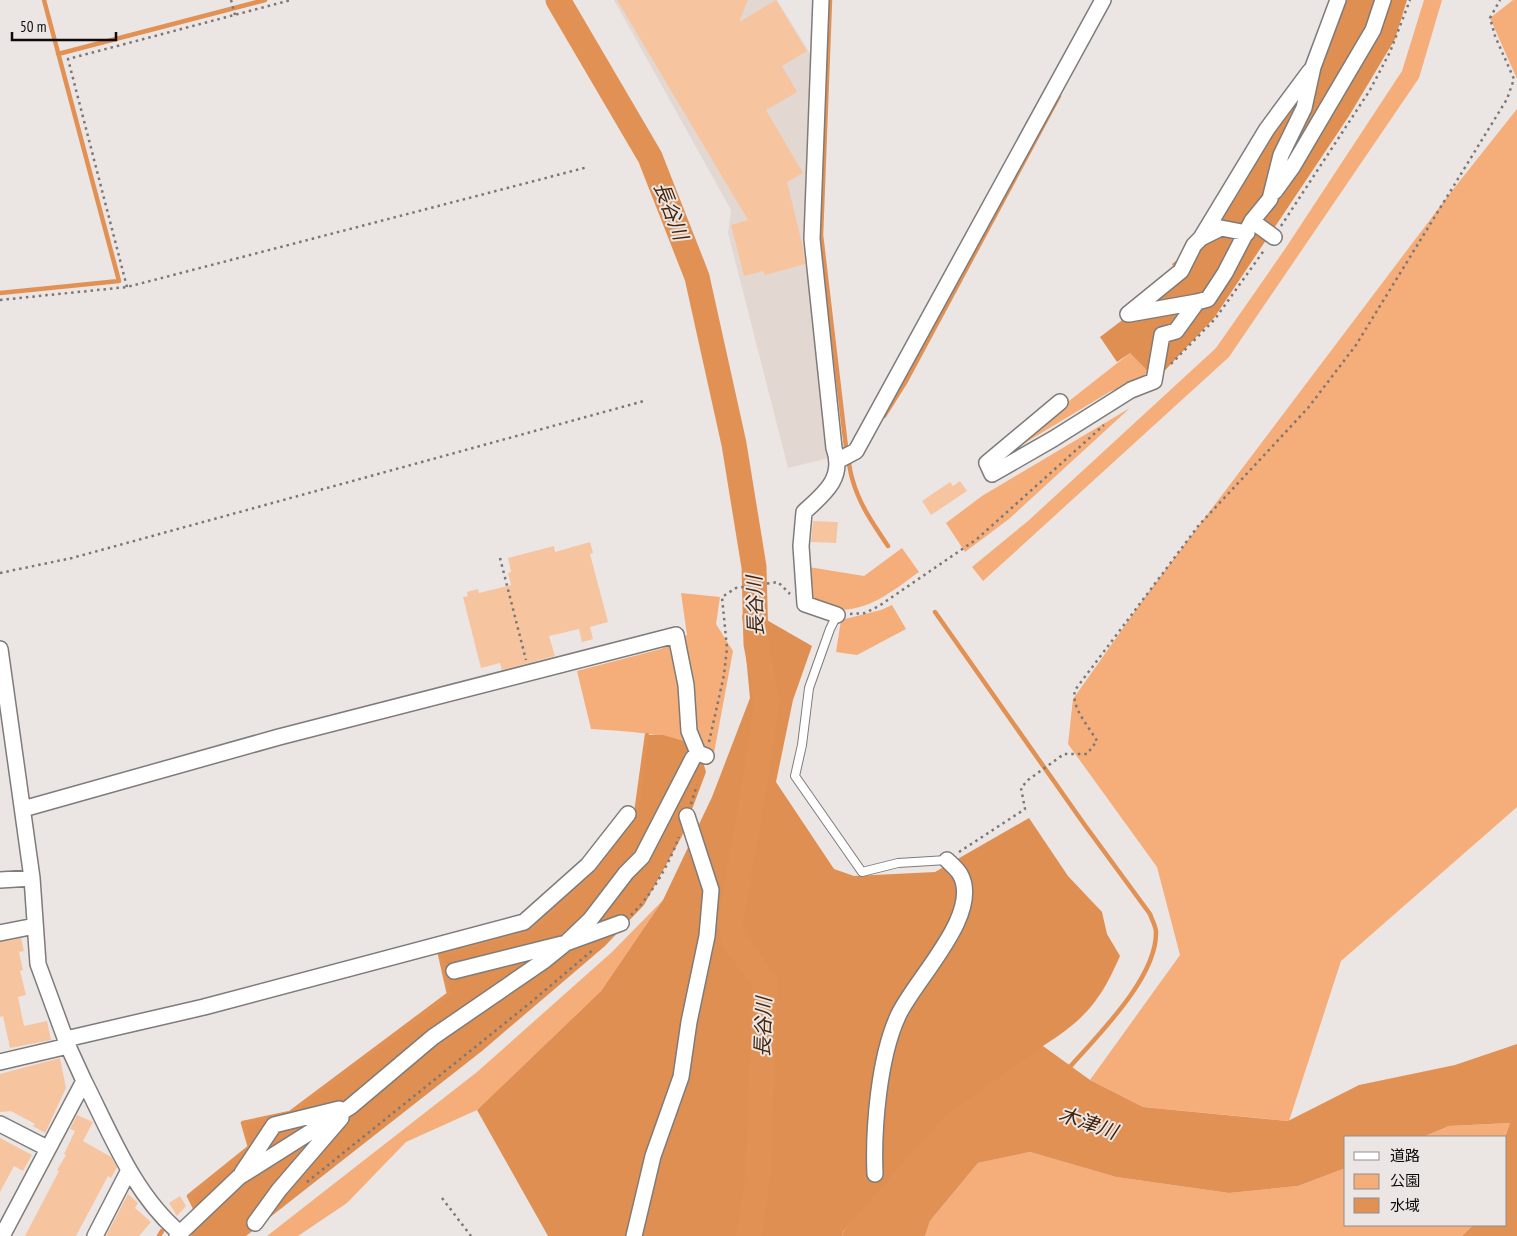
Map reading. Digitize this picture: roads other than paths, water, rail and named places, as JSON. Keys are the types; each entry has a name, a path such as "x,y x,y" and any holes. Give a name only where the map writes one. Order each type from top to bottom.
{"street":[{"path":"821,0 812,239 834,448 839,460 831,488 804,512 801,546 805,604 837,615"},
{"path":"839,460 856,451 1103,0"},
{"path":"1270,199 1281,155 1304,108 1313,67 1338,0"},
{"path":"1313,67 1267,129 1201,238 1194,245 1181,271 1128,314 1208,300 1249,227 1293,166 1368,38 1383,0"},
{"path":"1201,238 1221,228 1249,227 1274,237"},
{"path":"1060,402 987,463 992,474 1053,440 1131,390 1154,381 1162,335 1176,331 1197,302"},
{"path":"0,649 32,878 38,964 67,1043 129,1170 168,1223 179,1234 239,1177 350,1107 433,1037 545,960 566,942 590,920 626,873 642,858 693,758 702,755 689,731 686,685 676,635 278,737 23,809"},
{"path":"0,1062 524,922 588,865 628,814"},
{"path":"634,1236 653,1156 681,1077 689,1022 707,936 711,890 687,816"},
{"path":"876,1174 875,1114 897,1016 944,945 963,909 964,891 960,874 947,860"},
{"path":"0,880 32,878"},
{"path":"454,971 566,942 621,923"},
{"path":"0,934 36,926"},
{"path":"2,1236 84,1080"},
{"path":"239,1177 274,1124 350,1107"},
{"path":"255,1223 279,1190 350,1107"},
{"path":"0,1124 47,1148"},
{"path":"96,1236 129,1170"}],"lane":[{"path":"837,615 830,628 809,688 796,776 862,872 898,863 947,860"}],"water":[{"name":"木津川","path":"1517,1044 1517,1236 1462,1236 1472,1226 1507,1226 1507,1136 1505,1136 1510,1123 1449,1126 1425,1136 1344,1136 1344,1169 1298,1186 1229,1193 1116,1177 1030,1152 978,1163 930,1221 925,1236 842,1236 844,1230 944,1117 1043,1046 1090,1080 1143,1107 1288,1121 1359,1085 1455,1065"}],"waterway":[{"path":"0,293 119,281 44,0"},
{"path":"58,54 265,0"},
{"name":"長谷川","path":"558,0 650,157 697,277 734,444 754,567 756,644 767,700 730,925 734,940 765,982 758,1175 749,1236"},
{"path":"830,0 821,235 846,447 851,474 863,505 888,546"},
{"path":"884,416 906,381 1059,96"},
{"path":"935,612 1084,824 1150,914 1155,928 1154,950 1147,968 1136,987 1109,1023 1068,1069"},
{"path":"632,819 636,814 647,735"},
{"path":"197,1212 189,1196 250,1147 243,1123 290,1113 449,994 440,954 533,929 594,871 611,847"},
{"path":"159,1236 162,1231"}]}
